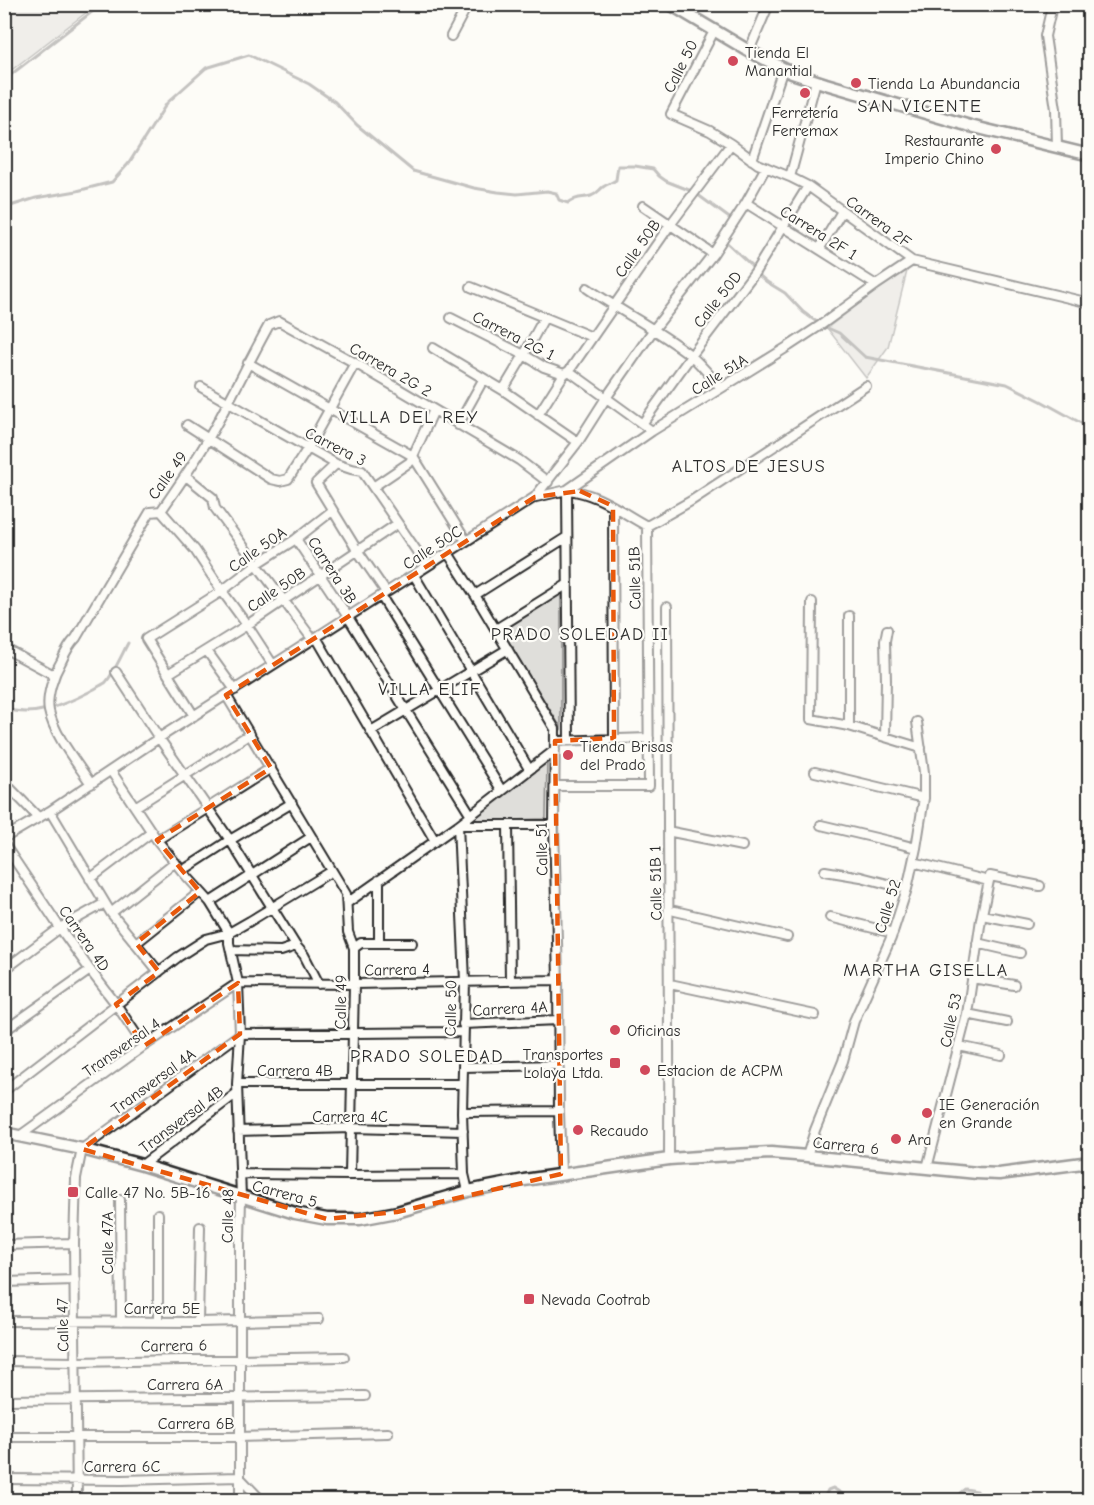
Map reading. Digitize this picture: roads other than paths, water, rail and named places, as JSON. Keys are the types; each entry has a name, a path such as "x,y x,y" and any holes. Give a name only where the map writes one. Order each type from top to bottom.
{"main road":[{"path":"670,4 783,69 816,81 970,126 1089,155"},
{"name":"Carrera 5","path":"4,1133 82,1149 295,1213 327,1219 360,1219 398,1212 468,1191 561,1174"},
{"name":"Carrera 6","path":"561,1174 669,1159 771,1154 999,1174 1089,1162"}],"street":[{"path":"451,36 468,4"},
{"path":"749,51 770,4"},
{"path":"1052,5 1045,36 1056,108 1057,147"},
{"name":"Calle 50","path":"671,114 714,31"},
{"path":"752,160 783,69"},
{"path":"790,177 816,81"},
{"name":"Carrera 2F","path":"671,114 710,131 752,160 808,186 912,261 1089,303"},
{"name":"Calle 50B","path":"538,415 669,225 731,144"},
{"name":"Calle 50C","path":"4,838 50,812 159,738 535,497 578,442 654,329 713,254 747,203 766,167"},
{"name":"Calle 50D","path":"642,424 755,272 808,186"},
{"name":"Carrera 2F 1","path":"747,203 876,285"},
{"path":"643,206 713,254"},
{"path":"820,248 842,211"},
{"name":"Calle 51A","path":"535,497 567,490 652,431 821,325 912,261"},
{"path":"471,287 592,337"},
{"path":"587,288 654,329 691,356 721,388"},
{"name":"Carrera 2G 1","path":"451,318 544,367 566,373 652,431"},
{"path":"503,390 544,318"},
{"name":"Calle 49","path":"91,784 61,740 49,712 54,675 150,512 161,511 186,476 269,325 279,321"},
{"name":"Carrera 2G 2","path":"279,321 519,460 548,482"},
{"path":"433,348 503,390 578,442"},
{"path":"248,363 413,456 466,541"},
{"path":"187,425 271,479 280,481 288,479 308,448 355,363"},
{"path":"458,424 483,380"},
{"path":"569,740 567,490 595,496 647,526 691,501 866,386"},
{"name":"Carrera 3","path":"201,387 336,464 362,471 427,566"},
{"path":"373,487 410,462 434,410"},
{"path":"336,464 316,483 502,791"},
{"path":"186,476 213,498 215,508 315,638 435,841"},
{"path":"613,506 614,738"},
{"path":"161,511 195,550 273,665"},
{"name":"Calle 50A","path":"168,674 146,639 222,591 332,511"},
{"name":"Calle 50B","path":"168,674 247,625 397,524"},
{"name":"Calle 51B","path":"555,786 649,786 647,526"},
{"path":"475,595 567,537"},
{"name":"Carrera 3B","path":"296,539 348,617 471,815"},
{"name":"Calle 51","path":"448,553 555,729 554,825 561,1174"},
{"path":"414,574 530,769"},
{"path":"496,629 568,584"},
{"path":"812,602 811,719 849,726 921,748"},
{"name":"Calle 51B 1","path":"667,607 669,1159"},
{"path":"849,616 849,726"},
{"path":"885,737 887,630"},
{"path":"4,648 54,675"},
{"path":"371,731 508,649"},
{"path":"207,651 235,690"},
{"path":"116,672 184,776 230,840 296,946 304,955 319,984"},
{"path":"168,674 194,716"},
{"path":"226,695 346,894 347,903 458,825 555,750"},
{"name":"Calle 52","path":"807,1156 843,1061 854,1021 893,933 907,889 924,798 924,772 917,722"},
{"path":"135,807 250,735"},
{"path":"555,741 649,738"},
{"path":"158,840 271,768"},
{"path":"111,771 152,832 210,902 230,933"},
{"path":"815,772 924,798"},
{"path":"4,782 39,818"},
{"path":"182,871 292,803"},
{"path":"50,812 111,913 159,972"},
{"path":"458,825 554,825"},
{"name":"Calle 50","path":"458,825 465,981 462,1112 464,1174 468,1191"},
{"path":"508,825 510,981"},
{"path":"821,825 916,848"},
{"path":"90,879 152,832"},
{"path":"672,832 742,846"},
{"path":"210,902 308,839 313,839"},
{"name":"Carrera 4D","path":"4,844 60,928 144,1046"},
{"path":"111,913 175,862"},
{"path":"913,862 1040,886"},
{"path":"4,1091 178,957 206,939 230,933 332,871"},
{"path":"825,871 861,877 907,889"},
{"name":"Calle 53","path":"927,1168 967,1014 989,878"},
{"path":"379,880 379,943"},
{"path":"136,943 200,892"},
{"path":"4,970 60,928 105,903"},
{"name":"Calle 49","path":"347,903 348,932 354,948 350,1175"},
{"path":"675,911 788,937"},
{"path":"982,915 1027,924"},
{"path":"830,917 893,933"},
{"name":"Calle 48","path":"230,933 229,943 238,983 240,1034 237,1089 241,1174 240,1500"},
{"path":"354,948 361,943 412,943"},
{"path":"977,943 1020,952"},
{"path":"231,950 281,951 296,946"},
{"path":"4,1031 90,970"},
{"path":"972,978 1014,985"},
{"name":"Carrera 4","path":"238,983 354,984 558,980"},
{"name":"Transversal 4","path":"21,1135 144,1046 238,983"},
{"path":"670,984 815,1015"},
{"path":"967,1014 1008,1022"},
{"name":"Carrera 4A","path":"240,1034 353,1033 463,1028 558,1020"},
{"name":"Transversal 4A","path":"82,1149 240,1034"},
{"path":"959,1046 1001,1055"},
{"path":"464,1067 558,1065"},
{"name":"Carrera 4B","path":"237,1089 353,1084 462,1084"},
{"name":"Transversal 4B","path":"142,1166 237,1089"},
{"path":"462,1112 559,1111"},
{"name":"Carrera 4C","path":"238,1131 352,1128 463,1131"},
{"name":"Calle 47","path":"77,1500 74,1243 76,1178 82,1149"},
{"name":"Carrera 5","path":"241,1174 464,1174"},
{"name":"Calle 47A","path":"120,1200 121,1322"},
{"path":"158,1214 158,1322"},
{"path":"198,1322 200,1227"},
{"path":"4,1245 74,1243"},
{"path":"4,1282 75,1280"},
{"name":"Carrera 5E","path":"4,1321 198,1322 319,1319"},
{"name":"Carrera 6","path":"4,1361 76,1362 344,1357"},
{"name":"Carrera 6A","path":"4,1401 365,1396"},
{"name":"Carrera 6B","path":"4,1437 239,1437 388,1433"},
{"path":"239,1477 261,1500"},
{"name":"Carrera 6C","path":"4,1479 239,1477"}],"waterway":[{"path":"4,80 102,4"},
{"path":"4,208 36,198 112,182 129,163 167,103 206,68 249,55 309,84 335,102 357,125 413,171 474,188 498,192 517,194 547,191 556,193 559,200 568,203 593,195 616,180 618,166 635,166 653,169 666,181 694,192 732,222"},
{"path":"724,240 751,265 755,272 785,293 803,312 821,325 839,333 865,357 1007,384 1090,428"},
{"path":"4,708 26,712 48,709 89,692 108,680 128,643"},
{"path":"827,1500 826,1494 833,1488 852,1500"},
{"path":"957,1500 965,1489 977,1491 982,1500"}],"place":[{"name":"Tienda El Manantial","path":"733,61"},
{"name":"Tienda La Abundancia","path":"856,83"},
{"name":"Ferretería Ferremax","path":"805,93"},
{"name":"Restaurante Imperio Chino","path":"996,149"},
{"name":"Tienda Brisas del Prado","path":"568,755"},
{"name":"Oficinas","path":"615,1030"},
{"name":"Transportes Lolaya Ltda.","path":"615,1063"},
{"name":"Estacion de ACPM","path":"645,1070"},
{"name":"IE Generación en Grande","path":"927,1113"},
{"name":"Recaudo","path":"578,1130"},
{"name":"Ara","path":"896,1139"},
{"name":"Calle 47 No. 5B-16","path":"73,1192"},
{"name":"Nevada Cootrab","path":"529,1299"}],"district":[{"name":"SAN VICENTE","path":"920,106"},
{"name":"VILLA DEL REY","path":"409,417"},
{"name":"ALTOS DE JESUS","path":"749,466"},
{"name":"PRADO SOLEDAD II","path":"580,634"},
{"name":"VILLA ELIF","path":"430,689"},
{"name":"MARTHA GISELLA","path":"926,970"},
{"name":"PRADO SOLEDAD","path":"427,1056"}]}
